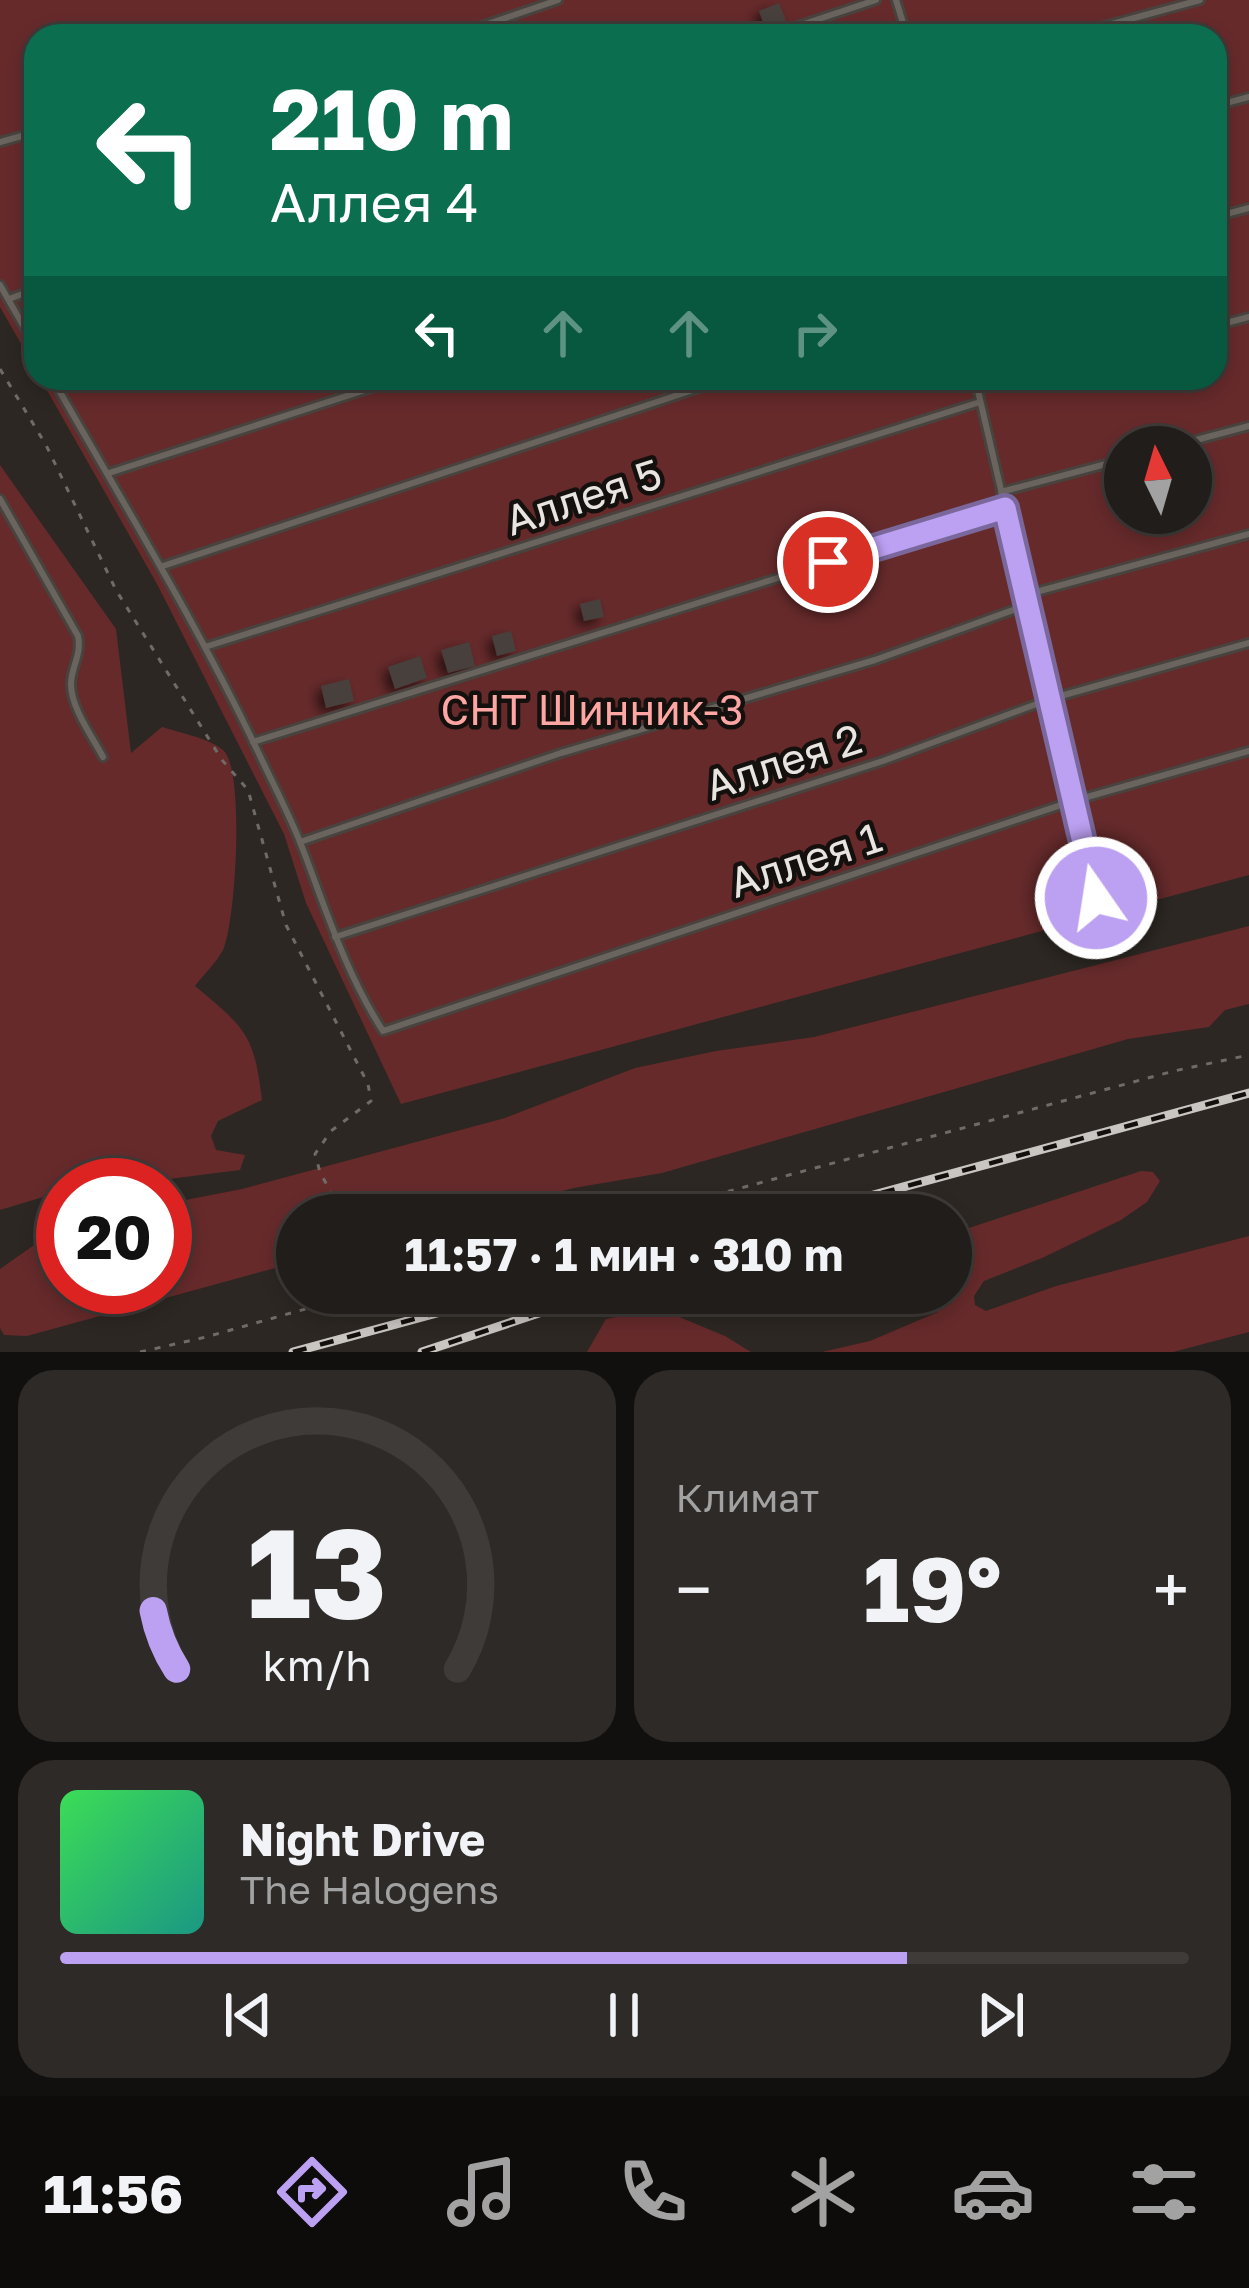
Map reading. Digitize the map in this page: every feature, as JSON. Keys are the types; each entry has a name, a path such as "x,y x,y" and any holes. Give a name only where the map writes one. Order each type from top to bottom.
{"lane":[{"path":"488,24 559,0"},
{"path":"804,24 876,0"},
{"path":"1112,24 1200,0"},
{"path":"0,285 24,326"},
{"path":"9,298 24,293"},
{"path":"59,390 163,566 253,742 300,842 335,937"},
{"path":"109,473 365,390"},
{"path":"163,566 693,390"},
{"path":"977,390 1096,898"},
{"name":"Аллея 5","path":"204,648 980,402"},
{"path":"1212,436 1249,426"},
{"path":"1001,492 1104,465"},
{"path":"0,499 78,636 81,649 70,692 103,757"},
{"path":"253,742 1005,508"},
{"path":"1024,595 1249,534"},
{"path":"300,842 561,753 875,660 1027,605"},
{"name":"Аллея 2","path":"335,937 883,760 1051,699 1249,644"},
{"name":"Аллея 1","path":"335,937 382,1031 1073,801 1249,751"}],"path":[{"path":"0,369 46,446 116,590 211,743 248,790 286,925 368,1084 371,1101 331,1131 315,1154 332,1194"},
{"path":"719,1194 1249,1054"},
{"path":"140,1352 283,1314"}],"green space":[{"name":"СНТ Шинник-3","path":"0,0 1249,0 1249,875 401,1104 306,903 284,834 157,584 47,390 1227,390 1227,24 24,24 24,349 0,307"},
{"path":"0,465 116,629 131,753 162,727 217,746 230,763 236,814 232,909 223,950 195,986 244,1034 255,1060 262,1100 218,1121 211,1136 216,1150 245,1155 240,1170 192,1176 192,1158 36,1158 36,1199 0,1210"},
{"path":"1249,926 1249,1004 1225,1010 1209,1027 1128,1039 662,1173 550,1194 276,1194 276,1268 192,1291 192,1199 505,1118 635,1068 814,1037"},
{"path":"1141,1171 1153,1172 1160,1181 1147,1202 1121,1220 984,1281 974,1296 975,1305 986,1311 1056,1286 1249,1236 1249,1332 1173,1352 822,1352 870,1341 933,1314 972,1314 972,1227"},
{"path":"36,1244 36,1314 107,1314 27,1336 4,1335 0,1269"},
{"path":"672,1314 751,1352 587,1352 606,1319"}],"building":[{"path":"779,3 786,20 764,24 759,11"},
{"path":"600,599 604,617 584,621 580,604"},
{"path":"511,631 516,651 497,656 492,636"},
{"path":"469,642 475,666 448,673 441,650"},
{"path":"420,656 427,678 395,689 388,667"},
{"path":"349,679 354,701 326,708 321,686"}],"railway":[{"path":"877,1194 1249,1093"},
{"path":"293,1352 433,1314"},
{"path":"422,1352 536,1314"}],"route":[{"path":"828,562 1005,508 1096,898"}]}
